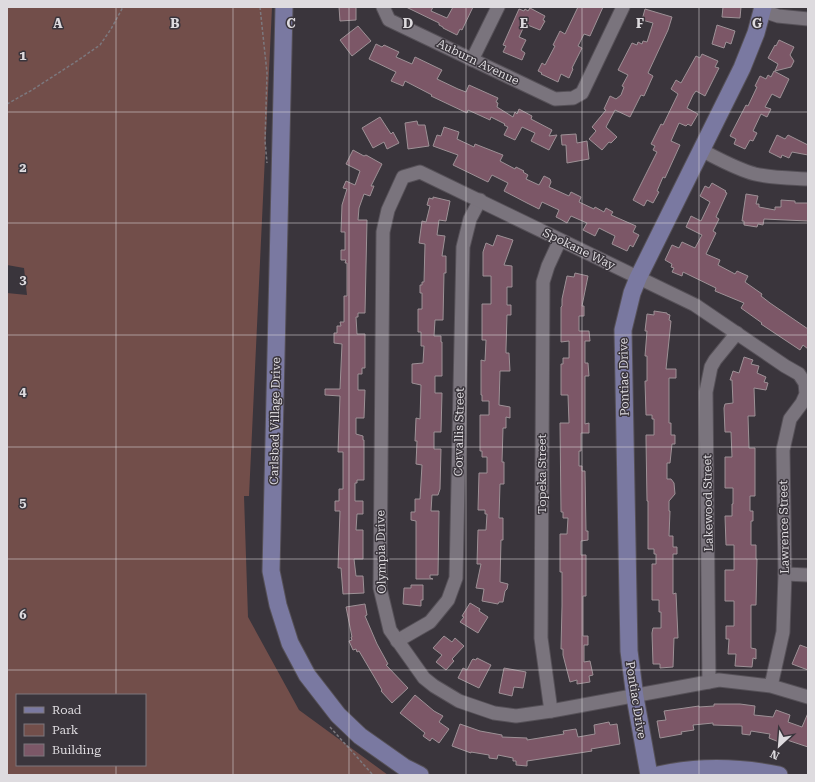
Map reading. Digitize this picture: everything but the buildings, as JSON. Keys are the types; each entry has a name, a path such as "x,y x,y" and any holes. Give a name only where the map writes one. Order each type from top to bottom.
{"main road":[{"name":"Carlsbad Village Drive","path":"284,7 271,571 278,605 290,644 307,675 338,715 360,736 404,767 420,775"},
{"name":"Pontiac Drive","path":"649,775 635,697 629,651 623,330 632,293 638,278 742,68 756,33 763,9"},
{"path":"658,775 672,772 726,768 753,770 779,775"}],"street":[{"name":"Auburn Avenue","path":"383,7 389,20 555,99 573,98 582,93 623,7"},
{"path":"472,60 498,7"},
{"path":"763,9 778,16 808,19"},
{"path":"702,150 732,166 755,174 774,177 808,179"},
{"name":"Spokane Way","path":"383,232 388,210 404,177 420,172 695,305 799,374"},
{"name":"Corvallis Street","path":"397,641 430,622 448,600 456,578 463,247 470,218 480,200"},
{"name":"Olympia Drive","path":"383,232 380,588 390,630 424,678 459,701 494,713 516,716 635,697 719,680 771,686 808,697"},
{"name":"Topeka Street","path":"551,711 541,638 543,282 548,266 560,240"},
{"name":"Lakewood Street","path":"709,682 706,392 711,367 737,333"},
{"name":"Lawrence Street","path":"771,686 783,632 783,450 790,419 802,404 806,394 805,383 799,374"},
{"path":"784,574 808,575"}],"path":[{"path":"7,104 32,90 100,45 124,7"}],"green space":[{"path":"7,7 272,7 249,496 244,496 248,617 299,710 388,775 7,775 7,293 27,295 24,268 7,265"}]}
